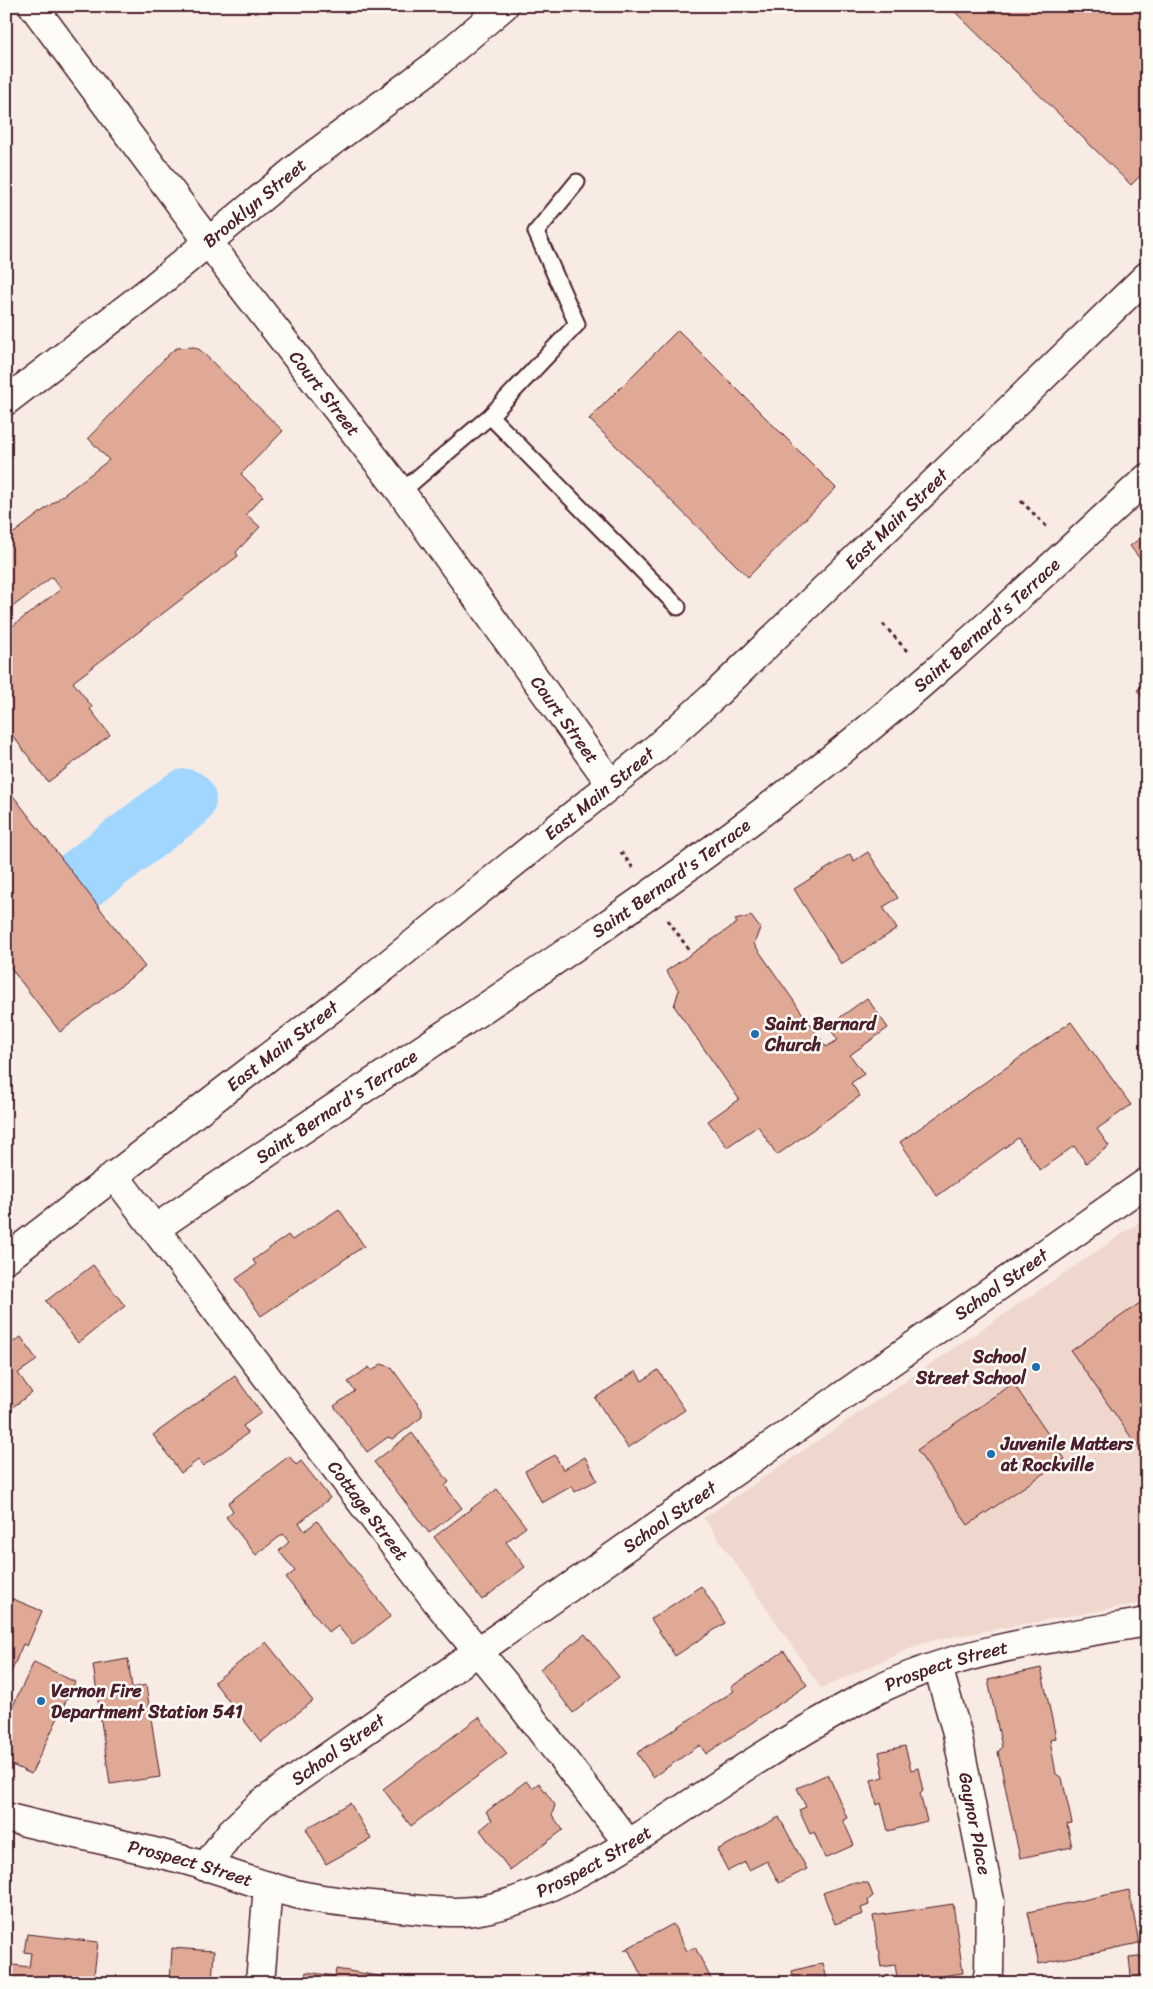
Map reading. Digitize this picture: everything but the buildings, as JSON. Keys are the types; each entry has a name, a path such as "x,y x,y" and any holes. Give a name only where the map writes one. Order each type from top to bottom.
{"street":[{"name":"Court Street","path":"33,6 208,242 401,492 611,784"},
{"name":"Brooklyn Street","path":"6,401 116,318 302,163 430,69 504,6"},
{"name":"East Main Street","path":"6,1259 371,978 611,784 714,695 1105,319 1147,276"},
{"name":"Saint Bernard's Terrace","path":"155,1228 629,909 800,784 942,667 1147,478"},
{"name":"Cottage Street","path":"114,1175 437,1602 505,1684 628,1843"},
{"name":"School Street","path":"205,1867 231,1832 262,1803 1147,1182"},
{"name":"Prospect Street","path":"6,1817 175,1857 300,1895 358,1904 419,1910 471,1911 497,1906 547,1887 628,1843 750,1764 839,1711 898,1681 938,1666 1011,1647 1147,1622"},
{"name":"Gaynor Place","path":"938,1666 957,1733 990,1901 986,1983"},
{"path":"260,1983 268,1886"}],"lane":[{"path":"401,492 490,416 577,324 536,232 577,182"},
{"path":"490,416 678,607"}],"path":[{"path":"1021,501 1049,529"},
{"path":"883,624 907,651"},
{"path":"664,914 689,950"}],"shaded area":[{"name":"School Street School","path":"1147,1217 1147,1602 925,1642 821,1688 704,1518"}],"waterway":[{"path":"79,881 185,800"}],"place":[{"name":"Saint Bernard Church","path":"755,1034"},
{"name":"School Street School","path":"1036,1367"},
{"name":"Juvenile Matters at Rockville","path":"991,1454"},
{"name":"Vernon Fire Department Station 541","path":"41,1701"}]}
